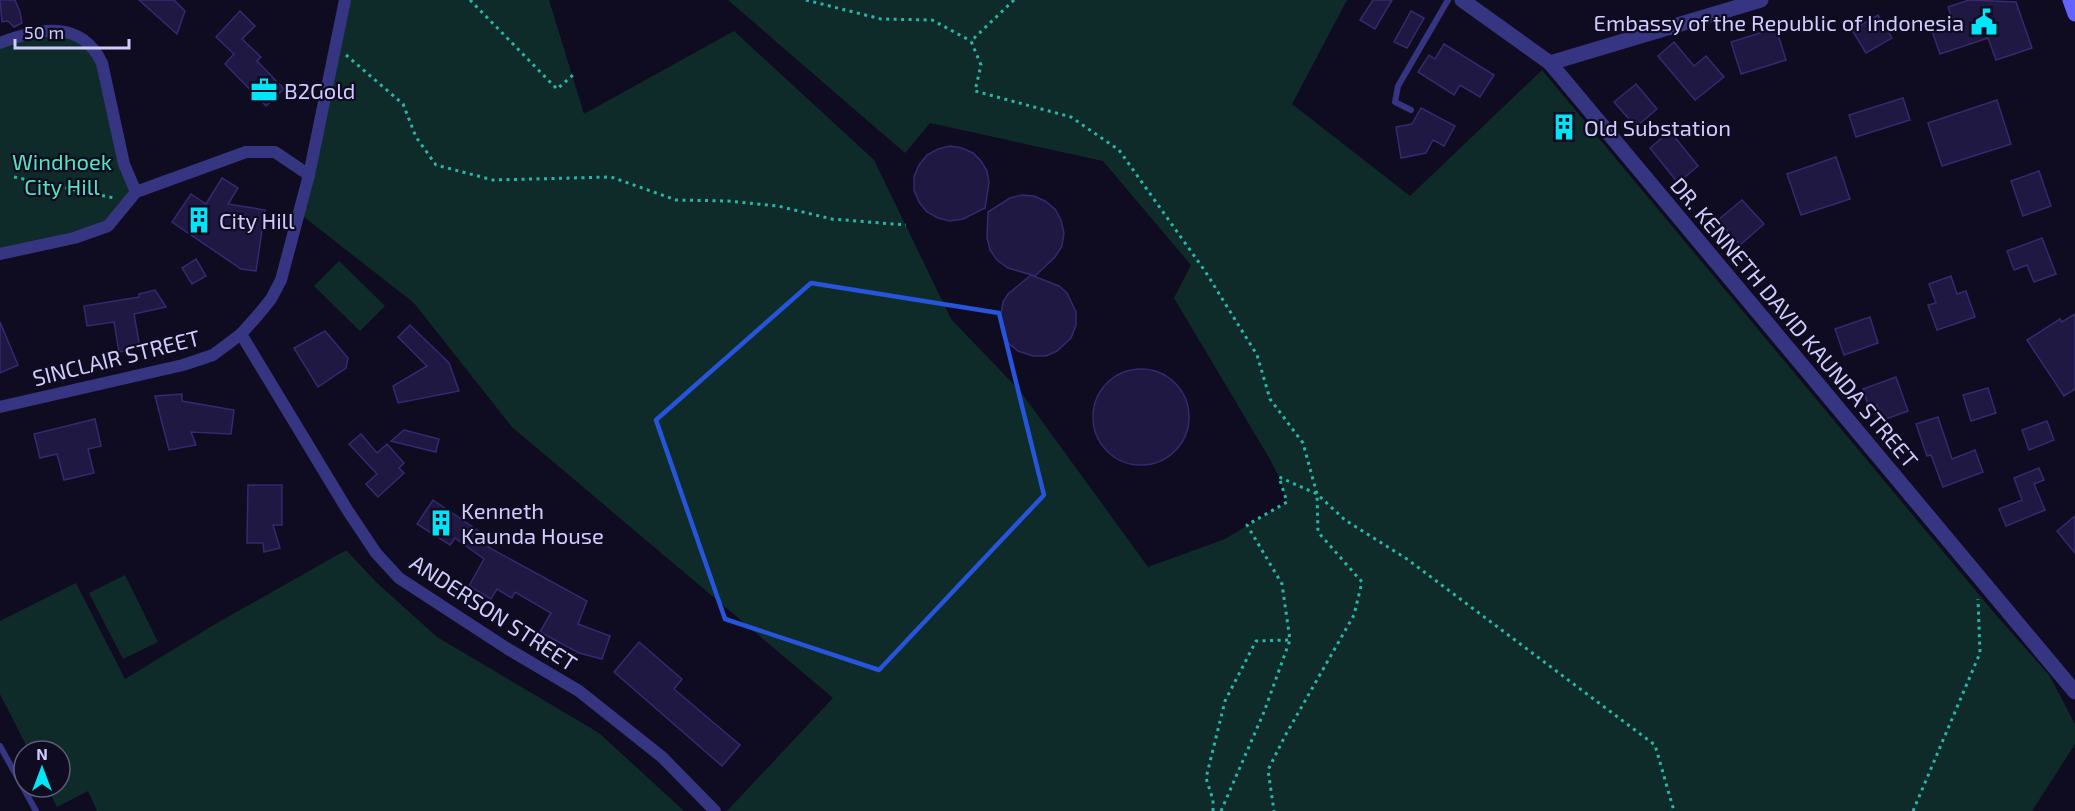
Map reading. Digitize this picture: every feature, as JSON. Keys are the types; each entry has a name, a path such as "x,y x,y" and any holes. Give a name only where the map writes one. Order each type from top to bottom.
{"main road":[{"path":"2070,0 2075,14"}],"street":[{"name":"SINCLAIR STREET","path":"0,407 183,365 213,355 241,334 270,300 282,280 309,175 345,0"},
{"name":"DR. KENNETH DAVID KAUNDA STREET","path":"1462,0 1550,63 2075,692"},
{"path":"1550,63 1761,0"},
{"path":"0,43 53,29 71,33 96,51 102,63 133,197"},
{"path":"0,254 74,238 108,226 133,197 246,152 275,152 309,175"},
{"name":"ANDERSON STREET","path":"241,334 348,511 376,554 399,578 508,649 579,691 662,757 715,811"}],"lane":[{"path":"1411,110 1395,102 1398,86 1448,0"},
{"path":"0,746 36,811"}],"path":[{"path":"470,0 557,89 573,75"},
{"path":"806,0 881,19 932,20 971,41 981,65 975,91 1071,117 1119,150 1205,271 1257,355 1270,399 1303,443 1317,494 1318,532 1362,582 1354,615 1295,717 1268,771 1274,811"},
{"path":"971,41 1014,0"},
{"path":"335,46 403,104 416,137 436,165 493,180 611,177 676,200 728,201 778,206 832,219 906,225"},
{"path":"14,177 133,197"},
{"path":"1221,811 1264,712 1290,640 1282,584 1247,525 1287,502 1279,477 1317,494 1345,520 1416,565 1655,745 1674,811"},
{"path":"1913,811 1980,653 1976,573"},
{"path":"1214,811 1214,800 1206,778 1225,700 1256,641 1290,640"}],"highlighted area":[{"path":"811,283 999,313 1044,495 879,670 725,619 656,420"}],"green space":[{"path":"345,0 549,0 584,114 734,31 874,160 951,319 1020,391 1148,567 1225,539 1287,502 1271,461 1174,298 1191,265 1103,161 930,123 905,153 728,0 1347,0 1292,104 1410,196 1542,70 1996,615 2049,675 2075,724 2075,744 2032,811 727,811 833,698 512,427 414,303 299,213"},
{"name":"Windhoek City Hill","path":"53,29 96,50 136,192 108,226 0,254 0,43"},
{"path":"339,261 385,306 360,331 314,286"},
{"path":"346,550 377,583 437,637 599,733 684,811 97,811 88,791 57,807 53,799 72,799 72,739 23,739 0,694 0,621 76,583 125,679 212,626"},
{"path":"125,575 158,642 123,659 89,593"}],"building":[{"path":"0,0 15,0 22,23 14,27 8,21 2,22"},
{"path":"139,0 174,0 185,11 177,34"},
{"path":"1373,0 1392,0 1375,29 1360,20"},
{"path":"1969,0 2016,2 2032,48 1996,60 1988,38 1940,54 1932,31 1954,24 1948,7"},
{"path":"240,11 255,26 242,39 261,57 257,61 284,89 266,106 225,64 234,54 216,37"},
{"path":"1411,11 1424,18 1407,48 1394,42"},
{"path":"1878,15 1892,38 1866,53 1852,30"},
{"path":"1776,28 1786,60 1741,74 1731,42"},
{"path":"1674,42 1694,66 1706,56 1724,77 1695,100 1658,56"},
{"path":"1444,44 1494,75 1480,97 1460,85 1454,95 1418,72 1429,55 1435,59"},
{"path":"1636,84 1657,109 1636,127 1614,102"},
{"path":"1903,98 1910,120 1856,137 1849,115"},
{"path":"1997,100 2011,144 1942,166 1928,123"},
{"path":"1421,108 1455,126 1444,146 1433,140 1426,153 1401,158 1396,127 1412,124"},
{"path":"1670,131 1698,166 1678,183 1650,148"},
{"path":"950,146 973,153 987,171 989,183 985,208 963,219 950,221 927,212 919,202 914,190 914,177 919,165 927,155"},
{"path":"1836,157 1850,199 1801,215 1787,174"},
{"path":"2039,171 2051,206 2023,216 2011,181"},
{"path":"222,178 238,188 228,204 265,210 256,271 241,269 172,222 191,194 206,204"},
{"path":"1022,195 1034,196 1055,209 1064,233 1062,246 1055,257 1035,276 1008,268 997,260 990,250 987,238 988,212 1010,198"},
{"path":"1742,200 1764,224 1740,245 1718,220"},
{"path":"2042,238 2056,274 2034,282 2027,265 2014,270 2007,251"},
{"path":"196,259 206,276 192,284 182,268"},
{"path":"1031,275 1059,286 1067,293 1076,312 1076,325 1071,338 1057,351 1046,356 1033,356 1018,351 1008,343 1002,332 1000,319 1003,302 1008,294"},
{"path":"1951,276 1957,294 1966,291 1975,317 1937,330 1928,305 1936,303 1929,284"},
{"path":"155,290 166,307 134,314 140,348 119,352 114,322 87,326 84,306 139,297 139,294"},
{"path":"2075,314 2075,389 2064,396 2027,340 2060,319 2062,322"},
{"path":"1870,317 1878,343 1844,355 1835,329"},
{"path":"0,322 18,365 0,373"},
{"path":"410,325 449,363 459,391 398,403 393,386 427,366 398,337"},
{"path":"325,331 348,358 346,368 318,387 294,348"},
{"path":"1141,369 1159,372 1175,383 1186,399 1189,417 1186,435 1175,451 1159,462 1141,465 1123,462 1107,451 1096,435 1093,417 1096,399 1107,383 1123,372"},
{"path":"1896,377 1908,411 1883,420 1877,405 1869,408 1863,389"},
{"path":"1988,388 1996,413 1971,421 1963,395"},
{"path":"182,394 182,401 234,410 231,434 191,432 196,445 169,450 155,396"},
{"path":"1938,417 1952,459 1975,450 1983,472 1943,487 1931,455 1927,456 1916,424"},
{"path":"95,419 101,446 88,449 94,473 64,480 57,454 40,458 34,434"},
{"path":"2047,421 2054,440 2029,450 2022,430"},
{"path":"404,430 439,439 436,452 391,441"},
{"path":"361,434 377,453 387,444 404,463 399,468 404,473 378,497 366,484 377,474 349,444"},
{"path":"2039,468 2044,480 2034,484 2045,510 2006,526 1999,509 2022,500 2014,478"},
{"path":"248,485 282,485 282,525 273,525 280,548 264,552 263,543 247,543"},
{"path":"433,500 493,541 488,547 587,601 578,624 610,636 602,659 579,653 540,632 551,613 515,592 512,598 497,589 491,599 469,586 484,559 455,538 450,545 417,524"},
{"path":"2075,516 2075,553 2057,531"},
{"path":"639,642 682,679 674,689 740,745 722,766 614,672"}],"place":[{"name":"Embassy of the Republic of Indonesia","path":"1984,22"},
{"name":"B2Gold","path":"264,90"},
{"name":"Old Substation","path":"1564,127"},
{"name":"City Hill","path":"199,220"},
{"name":"Kenneth Kaunda House","path":"441,523"}]}
